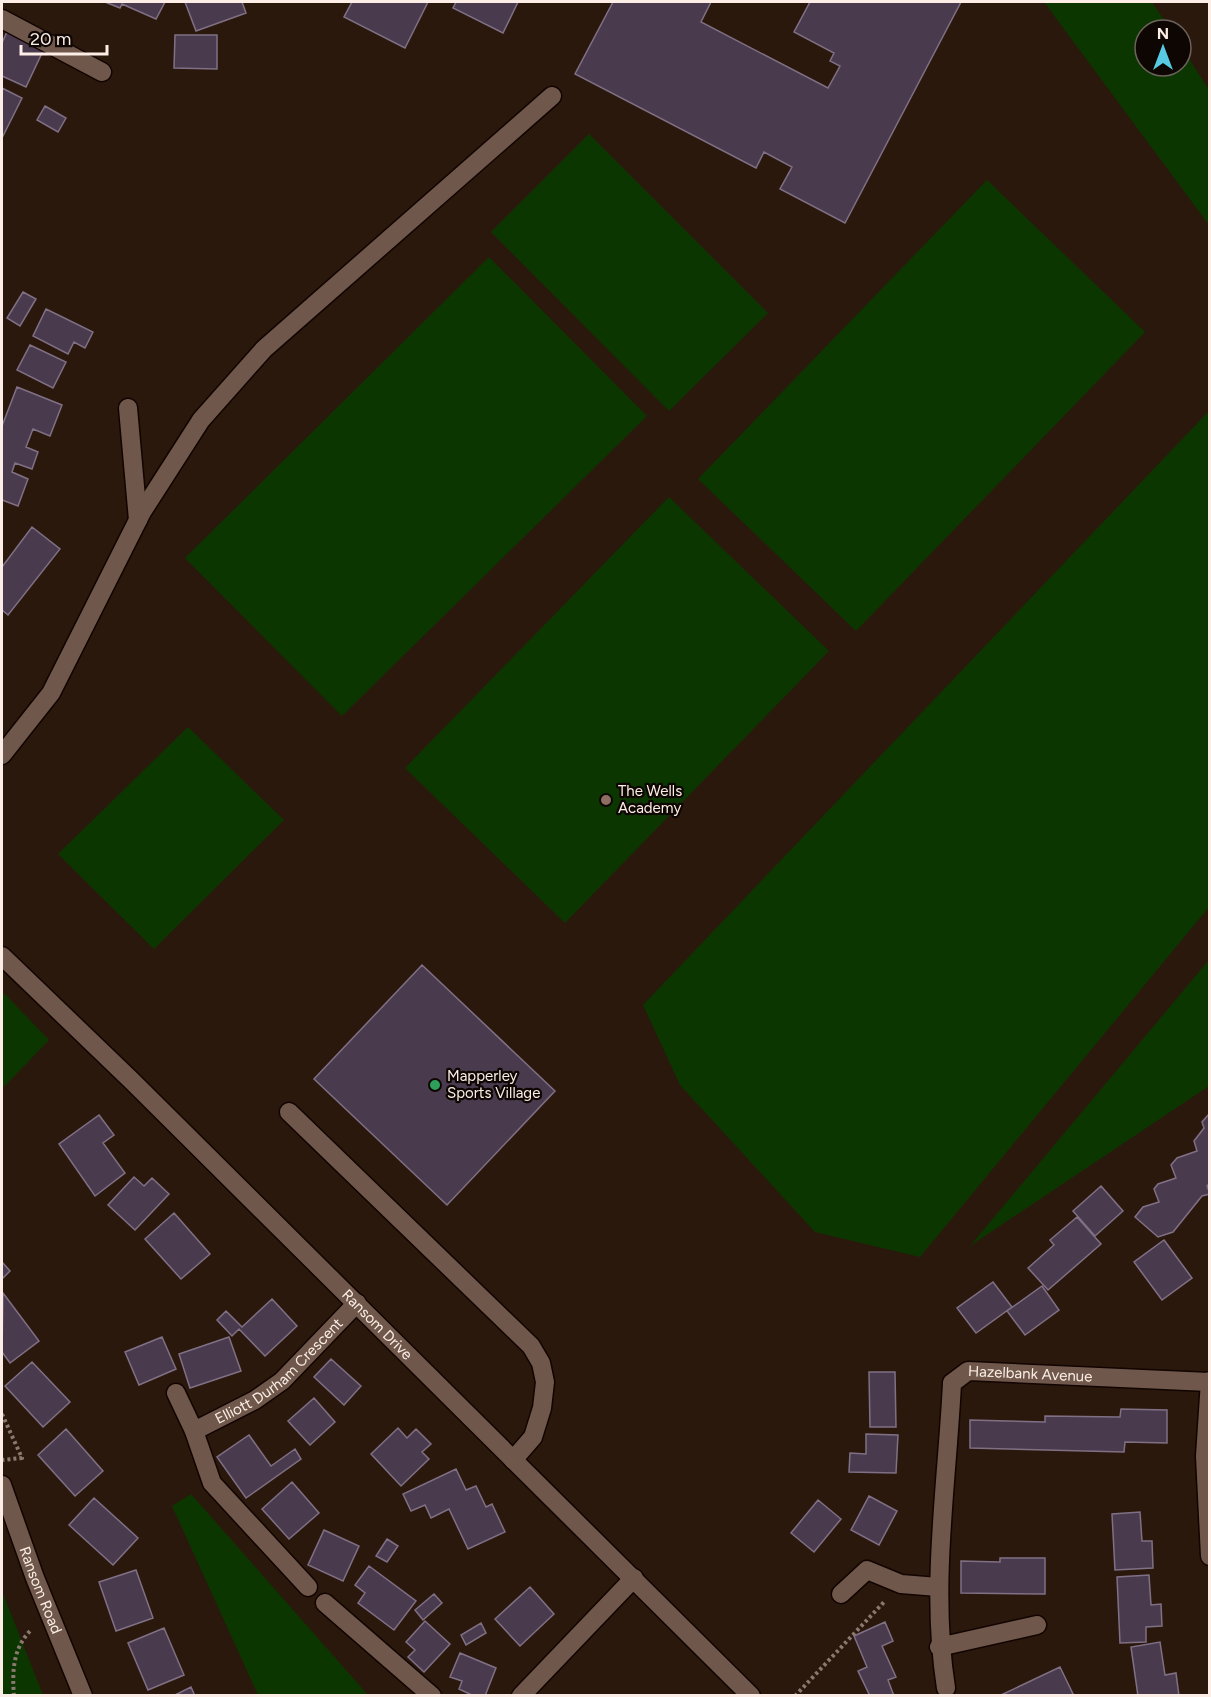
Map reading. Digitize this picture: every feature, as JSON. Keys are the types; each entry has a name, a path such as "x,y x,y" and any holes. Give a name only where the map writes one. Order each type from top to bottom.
{"street":[{"path":"2,19 102,72"},
{"path":"2,755 51,693 138,520 201,420 264,349 552,96"},
{"path":"128,408 138,520"},
{"name":"Ransom Drive","path":"2,956 357,1303 751,1695"},
{"path":"289,1112 531,1346 541,1363 545,1383 542,1408 533,1437 513,1460"},
{"name":"Elliott Durham Crescent","path":"194,1431 255,1400 282,1381 357,1303"},
{"name":"Hazelbank Avenue","path":"946,1688 939,1647 938,1587 952,1383 968,1371 1209,1382"},
{"path":"1209,1382 1206,1509 1209,1556"},
{"path":"176,1393 194,1431 212,1483 308,1587"},
{"name":"Ransom Road","path":"2,1485 35,1578 83,1695"},
{"path":"841,1594 867,1569 901,1584 938,1587"},
{"path":"521,1695 634,1578"},
{"path":"325,1603 432,1695"},
{"path":"939,1647 1037,1625"}],"path":[{"path":"2,1414 22,1458 2,1460"},
{"path":"795,1695 901,1584"},
{"path":"14,1695 14,1661 21,1640"}],"green space":[{"path":"1044,2 1152,2 1163,18 1133,18 1133,78 1193,78 1193,65 1209,90 1209,225"},
{"path":"589,134 768,313 669,411 491,232"},
{"path":"987,180 1145,332 856,631 698,479"},
{"path":"489,257 647,416 342,716 185,558"},
{"path":"1209,411 1209,907 920,1257 815,1232 680,1085 643,1005"},
{"path":"669,497 829,651 565,923 405,768"},
{"path":"188,727 284,820 154,949 58,854"},
{"path":"1209,960 1209,1086 970,1246"},
{"path":"2,991 49,1040 2,1089"},
{"path":"191,1494 368,1695 258,1695 172,1506"},
{"path":"2,1591 43,1695 2,1695"}],"building":[{"path":"105,2 165,2 156,19 122,4 120,8"},
{"path":"185,2 242,2 246,13 196,31"},
{"path":"352,2 428,2 405,48 344,17"},
{"path":"456,2 518,2 503,33 453,8"},
{"path":"613,2 711,2 701,22 828,88 840,66 830,61 834,53 794,32 810,2 961,2 845,223 780,189 792,167 764,152 756,168 575,74"},
{"path":"14,16 51,34 26,87 2,76 2,43"},
{"path":"175,35 217,35 217,69 174,68"},
{"path":"2,88 22,98 2,138"},
{"path":"45,106 66,118 58,132 37,120"},
{"path":"23,292 36,299 20,326 7,318"},
{"path":"46,309 93,332 85,348 74,342 68,354 33,336"},
{"path":"30,345 66,362 53,388 17,370"},
{"path":"17,387 62,405 50,436 33,429 26,447 38,452 32,469 15,463 12,472 28,479 18,506 2,500 2,426"},
{"path":"32,527 60,549 8,615 2,610 2,567"},
{"name":"Mapperley Sports Village","path":"422,965 555,1091 447,1205 314,1079"},
{"path":"1210,1113 1210,1183 1207,1186 1210,1194 1202,1196 1173,1232 1158,1237 1135,1217 1143,1207 1159,1202 1154,1189 1158,1184 1176,1178 1171,1165 1177,1158 1197,1151 1194,1141 1204,1128 1202,1122"},
{"path":"99,1115 114,1135 103,1143 125,1173 95,1196 59,1144"},
{"path":"134,1177 144,1186 152,1178 169,1194 135,1230 108,1205"},
{"path":"1101,1186 1123,1211 1095,1236 1073,1211"},
{"path":"174,1213 210,1254 181,1279 145,1239"},
{"path":"1077,1217 1101,1244 1048,1290 1028,1268 1054,1245 1050,1240"},
{"path":"1164,1240 1192,1278 1162,1300 1134,1262"},
{"path":"2,1262 10,1271 2,1279"},
{"path":"993,1282 1012,1307 976,1333 957,1308"},
{"path":"1042,1286 1059,1310 1025,1335 1007,1311"},
{"path":"3,1293 39,1341 10,1363 2,1352"},
{"path":"272,1299 297,1326 265,1356 239,1329 232,1336 217,1320 226,1311 242,1327"},
{"path":"162,1337 176,1369 139,1385 125,1352"},
{"path":"229,1337 241,1371 190,1388 179,1354"},
{"path":"331,1359 361,1386 344,1405 314,1377"},
{"path":"32,1362 70,1402 43,1427 5,1386"},
{"path":"869,1372 895,1372 896,1427 870,1427"},
{"path":"314,1398 335,1422 310,1445 288,1421"},
{"path":"1121,1409 1167,1410 1167,1443 1125,1442 1124,1452 970,1448 970,1420 1045,1422 1045,1416 1120,1417"},
{"path":"398,1428 407,1438 416,1429 431,1444 422,1452 429,1459 401,1486 371,1454"},
{"path":"66,1429 103,1471 75,1496 38,1455"},
{"path":"866,1434 898,1435 896,1473 849,1472 850,1453 866,1454"},
{"path":"249,1435 271,1466 295,1449 301,1459 246,1498 217,1457"},
{"path":"456,1469 466,1490 476,1486 486,1507 492,1504 505,1532 468,1549 449,1509 431,1518 425,1505 411,1511 403,1494"},
{"path":"292,1482 319,1513 289,1539 262,1509"},
{"path":"869,1496 897,1511 879,1545 851,1530"},
{"path":"94,1498 138,1538 113,1565 69,1525"},
{"path":"818,1500 841,1519 814,1552 791,1533"},
{"path":"1140,1512 1142,1541 1152,1541 1153,1568 1115,1570 1112,1514"},
{"path":"324,1530 359,1546 343,1581 308,1565"},
{"path":"387,1539 398,1546 387,1562 376,1556"},
{"path":"1000,1558 1045,1558 1045,1594 961,1593 961,1561 1000,1562"},
{"path":"369,1566 416,1601 394,1630 358,1603 365,1593 355,1585"},
{"path":"136,1570 153,1618 116,1631 99,1582"},
{"path":"1149,1575 1151,1605 1161,1604 1162,1626 1146,1627 1146,1642 1120,1643 1117,1577"},
{"path":"530,1587 554,1614 520,1646 495,1619"},
{"path":"434,1594 442,1603 423,1620 415,1610"},
{"path":"425,1621 450,1644 424,1672 408,1657 415,1650 406,1642"},
{"path":"885,1622 893,1641 882,1646 896,1677 888,1680 894,1696 870,1696 858,1671 867,1667 854,1636"},
{"path":"481,1623 486,1633 466,1645 461,1635"},
{"path":"164,1628 184,1675 148,1690 128,1643"},
{"path":"1160,1642 1165,1675 1176,1673 1179,1696 1138,1696 1131,1647"},
{"path":"460,1653 496,1668 485,1696 474,1696 459,1689 462,1681 450,1677"},
{"path":"1060,1667 1074,1696 999,1696"},
{"path":"191,1687 195,1696 173,1696"}],"place":[{"name":"The Wells Academy","path":"606,800"},
{"name":"Mapperley Sports Village","path":"435,1085"}]}
